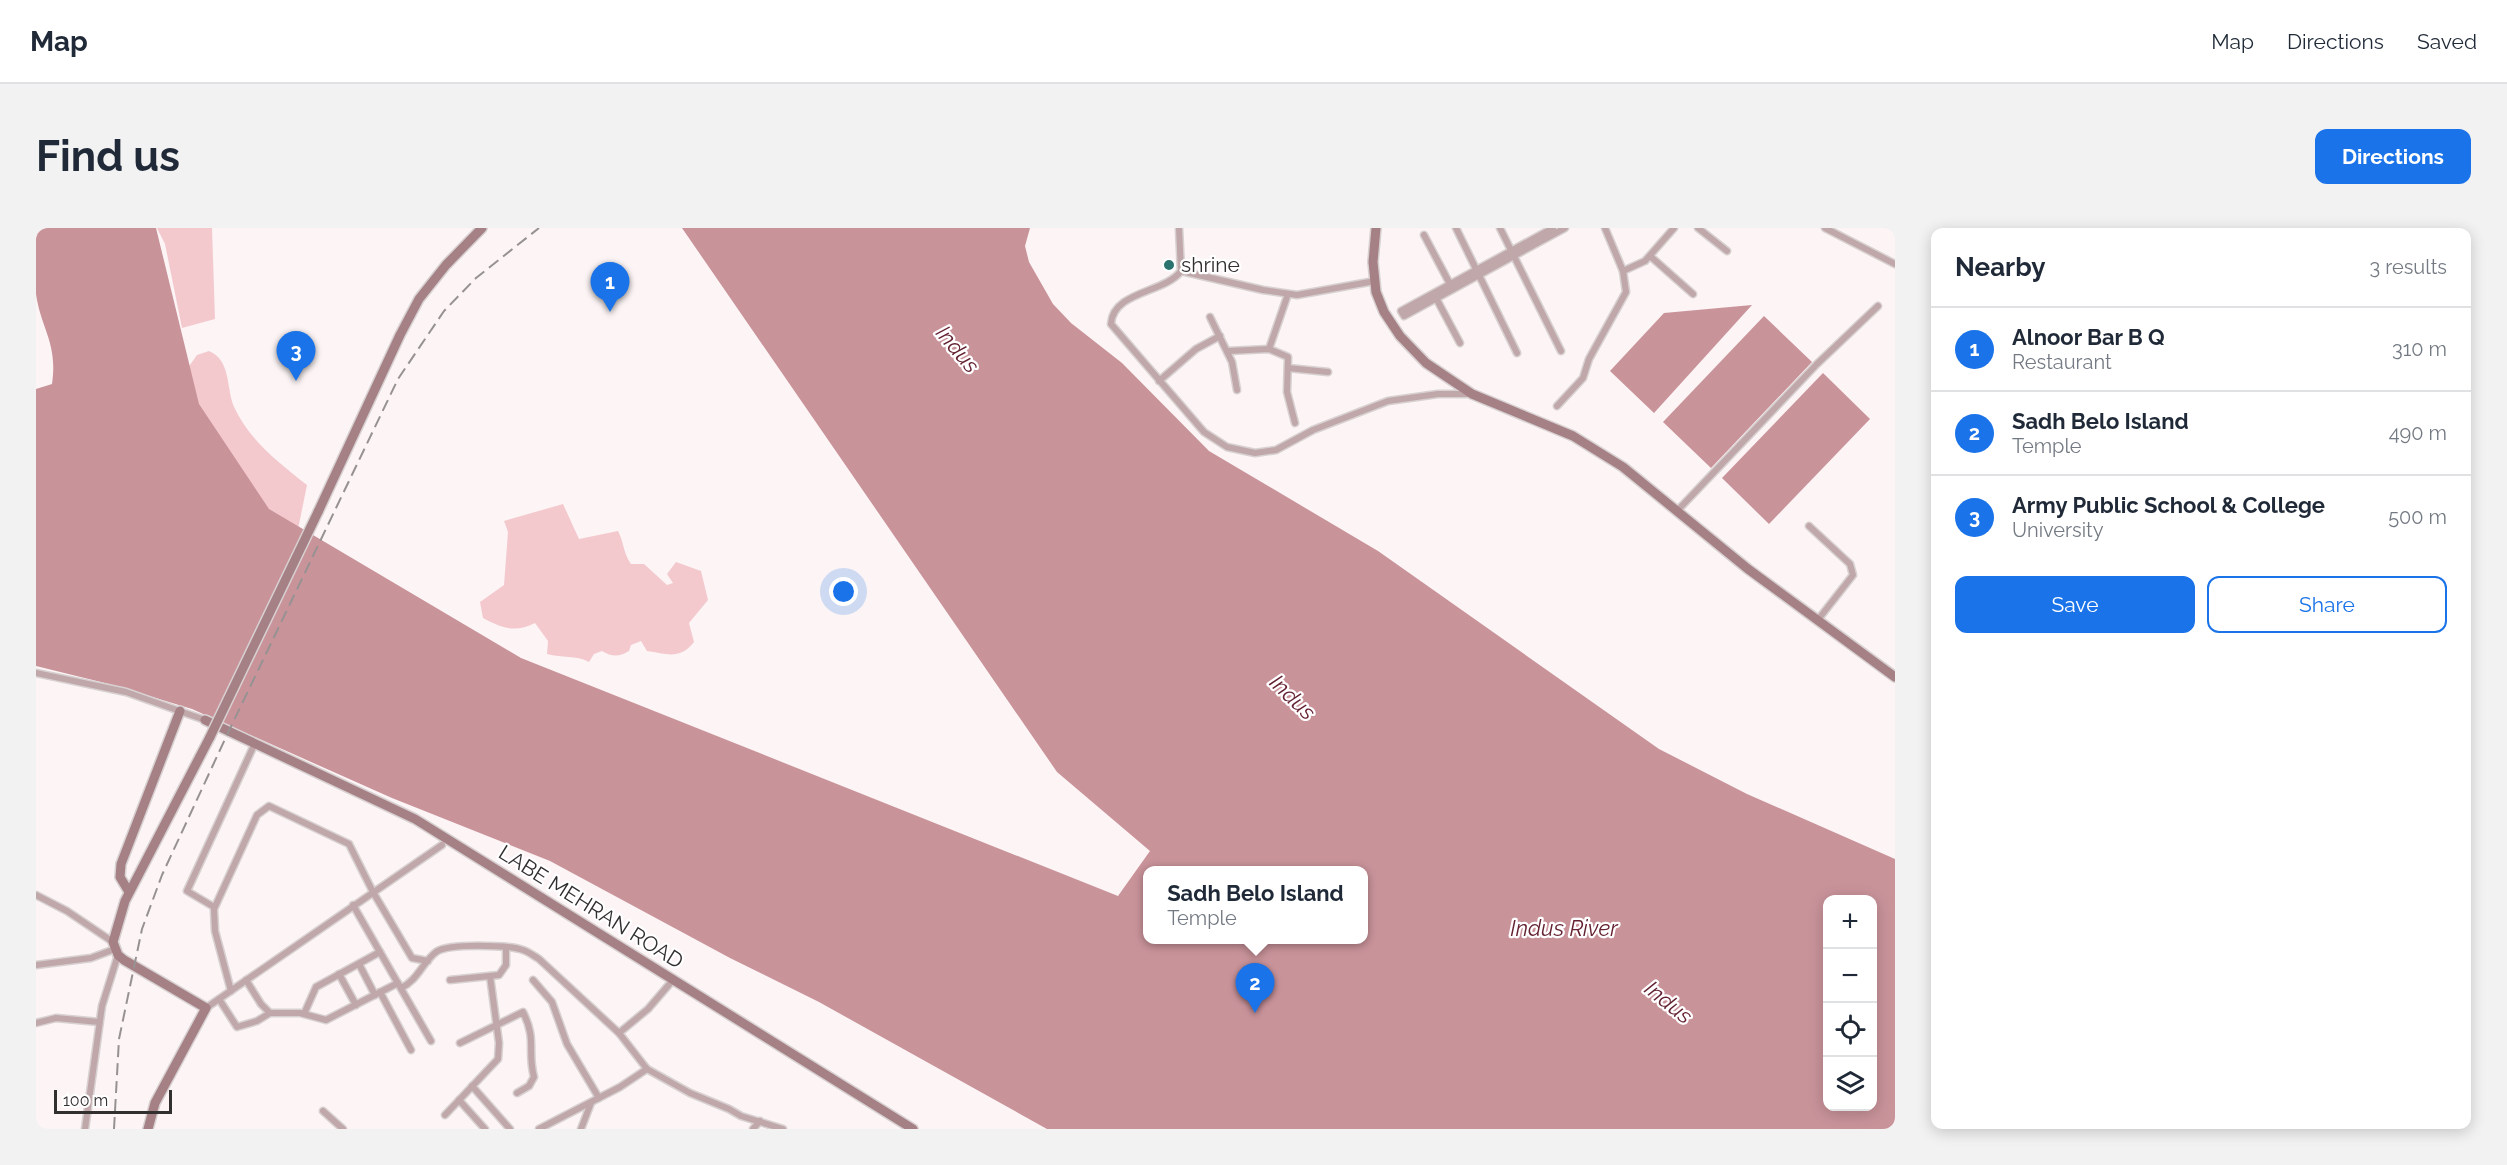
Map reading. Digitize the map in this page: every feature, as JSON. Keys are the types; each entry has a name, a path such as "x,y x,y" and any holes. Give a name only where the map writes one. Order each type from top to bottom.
{"main road":[{"path":"148,1129 155,1103 206,1008 115,949 119,918 129,892 210,737 400,335 419,299 446,265 482,228"},
{"path":"1376,228 1373,262 1375,281 1384,312 1400,336 1426,363 1472,394 1573,436 1623,467 1817,621 1895,677"},
{"path":"129,892 120,877 121,864 180,711"},
{"name":"LABE MEHRAN ROAD","path":"205,720 415,819 913,1129"}],"street":[{"path":"1179,228 1181,271"},
{"path":"1456,228 1517,352"},
{"path":"1500,228 1561,351"},
{"path":"1513,253 1553,228"},
{"path":"1451,286 1436,298 1404,316 1401,311 1565,228"},
{"path":"1557,406 1583,378 1589,359 1626,292 1623,271 1605,228"},
{"path":"1623,271 1650,256 1674,228"},
{"path":"1698,228 1727,251"},
{"path":"1825,228 1895,264"},
{"path":"1424,235 1451,286"},
{"path":"1650,256 1693,294"},
{"path":"1181,271 1288,294 1310,294 1375,281"},
{"path":"1181,271 1165,285 1141,292 1127,301 1111,319 1111,324 1204,432 1227,447 1255,453 1276,450 1313,430 1388,401 1438,394 1472,394"},
{"path":"1269,349 1288,294"},
{"path":"1436,298 1460,343"},
{"path":"1677,511 1817,364 1878,306"},
{"path":"1210,317 1228,351 1237,390"},
{"path":"1159,381 1196,349 1220,336"},
{"path":"1228,351 1269,349 1288,357 1287,392 1295,423"},
{"path":"1288,368 1328,372"},
{"path":"1809,526 1850,564 1853,571 1853,575 1817,621"},
{"path":"36,673 126,692 205,720"},
{"path":"214,907 187,891 255,743"},
{"path":"231,991 214,931 214,907 257,815 269,806 349,844 373,892 412,958 428,961"},
{"path":"206,1008 442,845"},
{"path":"36,895 67,911 115,949"},
{"path":"353,905 431,1041"},
{"path":"450,980 490,976 504,971 506,947"},
{"path":"219,999 237,1027 257,1022 270,1013 304,1014 326,1020 377,994 416,978 435,953 446,948 506,947 525,950 539,959 619,1033 647,1069 690,1093 741,1116 783,1129"},
{"path":"36,965 92,958 115,949"},
{"path":"84,1129 99,1022 115,949"},
{"path":"304,1014 316,987 381,952"},
{"path":"359,964 411,1050"},
{"path":"339,974 356,1005"},
{"path":"445,1115 498,1059 490,976"},
{"path":"246,980 261,1004 270,1013"},
{"path":"533,980 552,1002 567,1044 599,1098"},
{"path":"619,1033 648,1009 673,980"},
{"path":"460,1043 482,1030 496,1027 523,1012 532,1029 531,1055 534,1077 529,1086 517,1093"},
{"path":"36,1023 56,1018 99,1022"},
{"path":"539,1129 599,1098 647,1069"},
{"path":"472,1086 510,1129"},
{"path":"459,1100 486,1129"},
{"path":"581,1129 591,1102"},
{"path":"323,1111 343,1129"},
{"path":"753,1129 760,1121"}],"shaded area":[{"path":"157,228 212,228 215,319 182,328 165,244"},
{"path":"209,351 221,361 227,375 234,407 256,441 307,485 296,539 217,452 185,372 197,355"},
{"path":"563,504 579,539 618,531 631,564 644,564 667,585 673,583 667,574 676,562 701,571 708,600 689,623 694,642 689,648 678,654 647,651 641,641 631,645 629,651 616,656 602,651 594,654 589,662 579,658 547,654 548,641 535,623 521,628 509,628 483,618 480,602 504,585 508,532 504,521"}],"water":[{"name":"Indus River","path":"36,228 156,228 199,404 269,509 521,658 1118,896 1150,851 1057,772 682,228 1030,228 1025,246 1029,262 1053,304 1071,323 1122,363 1209,451 1378,551 1659,749 1747,794 1895,859 1895,1129 1047,1129 819,1002 730,958 550,861 392,798 192,709 113,685 36,666 36,389 52,384 53,370 51,347 38,306"},
{"path":"1752,305 1654,413 1610,371 1664,313"},
{"path":"1764,316 1812,362 1711,468 1663,422"},
{"path":"1823,373 1870,419 1769,524 1722,478"}],"railway":[{"path":"114,1129 119,1039 142,929 162,875 226,737 398,379 444,311 476,278 539,228"}],"place":[{"name":"shrine","path":"1169,265"},
{"name":"Alnoor Bar B Q","path":"610,312"},
{"name":"Army Public School & College","path":"296,381"},
{"name":"Sadh Belo Island","path":"1255,1013"}],"water label":[{"name":"Indus","path":"958,349"},
{"name":"Indus","path":"1293,697"},
{"name":"Indus","path":"1669,1002"}]}
